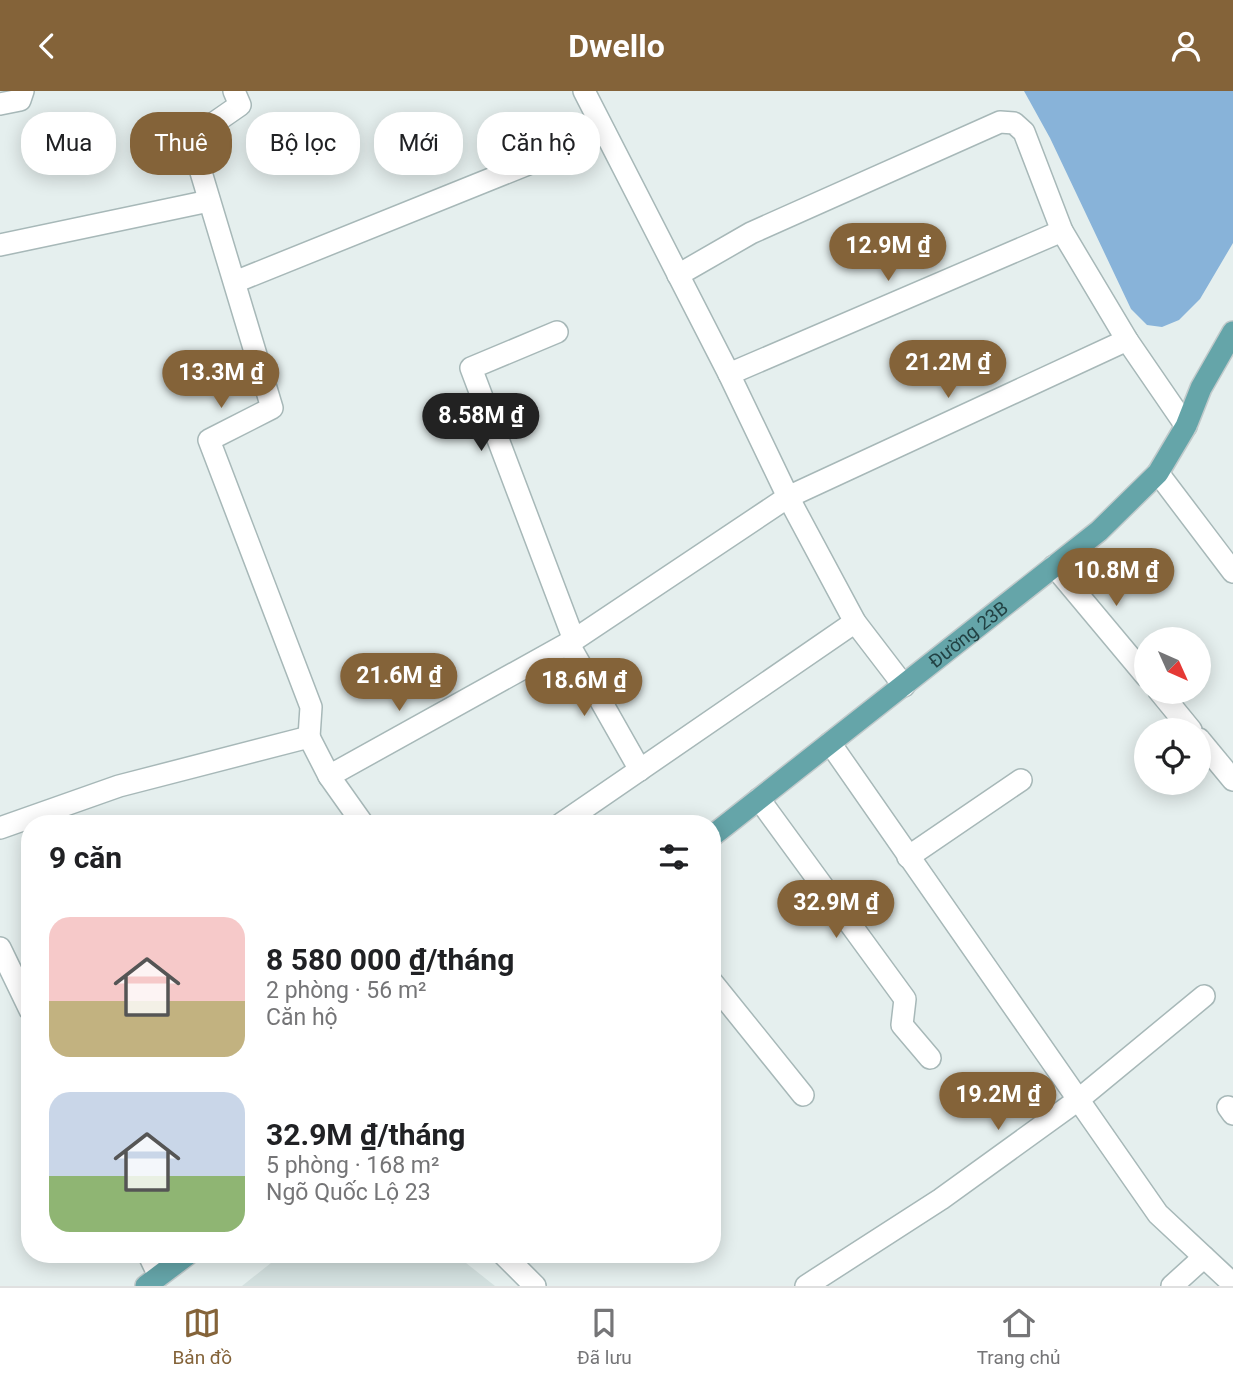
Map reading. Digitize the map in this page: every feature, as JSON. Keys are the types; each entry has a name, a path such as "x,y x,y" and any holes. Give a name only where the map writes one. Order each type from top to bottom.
{"main road":[{"name":"Đường 23B","path":"721,829 1099,531 1158,473 1186,426 1201,388 1233,332"},
{"path":"153,1281 177,1263"}],"street":[{"path":"0,104 20,100 23,91"},
{"path":"234,91 240,105 191,139 272,408 209,440 311,707 309,737 329,776 357,815"},
{"path":"584,91 729,373 788,497 855,622 904,686"},
{"path":"678,275 751,233 1000,123 1014,123 1024,132 1062,231 1127,340 1186,426"},
{"path":"234,282 605,133"},
{"path":"0,244 209,201"},
{"path":"729,373 1062,231"},
{"path":"557,332 471,368 571,642 640,770"},
{"path":"329,776 571,642 788,497 1127,340"},
{"path":"1158,473 1233,572"},
{"path":"1054,566 1134,662"},
{"path":"574,815 855,622"},
{"path":"1170,704 1181,718"},
{"path":"37,815 120,786 309,737"},
{"path":"830,743 1158,1214 1233,1284"},
{"path":"1211,753 1233,780"},
{"path":"908,857 1021,780"},
{"path":"759,799 905,999 902,1025 930,1058"},
{"path":"0,828 21,821"},
{"path":"0,948 21,991"},
{"path":"721,993 803,1095"},
{"path":"813,1284 941,1199 1078,1100 1204,996"},
{"path":"1172,1286 1204,1257"},
{"path":"150,1263 153,1281"},
{"path":"512,1263 536,1286"}],"shaded area":[{"path":"271,1263 466,1263 495,1286 242,1286"}],"water":[{"path":"1024,91 1233,91 1233,243 1200,299 1179,320 1162,327 1147,325 1131,309 1050,138"}]}
